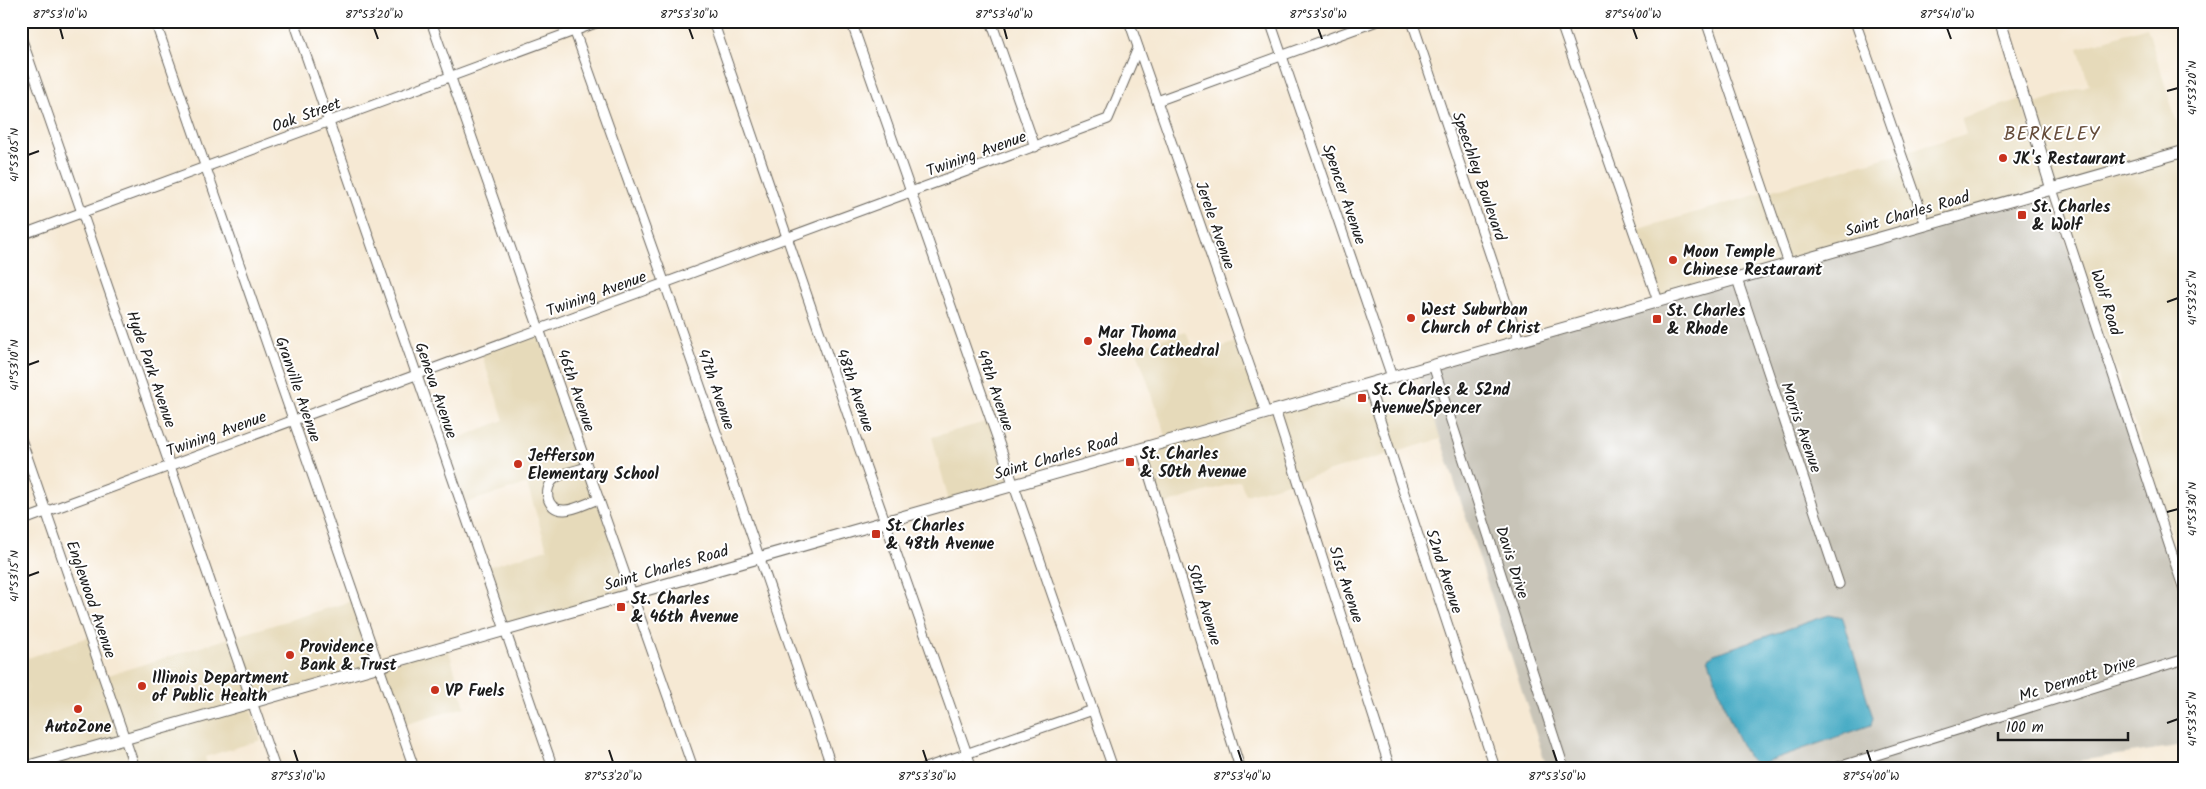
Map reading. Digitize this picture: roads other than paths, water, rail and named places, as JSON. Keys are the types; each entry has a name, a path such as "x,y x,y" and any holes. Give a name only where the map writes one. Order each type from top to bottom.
{"main road":[{"name":"Wolf Road","path":"2000,21 2052,189"},
{"name":"Saint Charles Road","path":"22,768 2185,151"}],"street":[{"name":"Granville Avenue","path":"155,21 414,768"},
{"name":"Geneva Avenue","path":"294,21 553,768"},
{"name":"46th Avenue","path":"431,21 541,329 598,499 693,768"},
{"name":"47th Avenue","path":"571,21 665,284 832,768"},
{"name":"Oak Street","path":"21,235 602,21"},
{"name":"48th Avenue","path":"713,21 972,768"},
{"name":"49th Avenue","path":"851,21 1113,768"},
{"path":"991,21 1035,147"},
{"path":"1129,21 1138,48"},
{"name":"Spencer Avenue","path":"1270,21 1392,377"},
{"path":"1156,101 1282,57 1377,21"},
{"name":"Speechley Boulevard","path":"1412,21 1519,341"},
{"path":"1560,21 1658,301"},
{"path":"1706,21 1789,264"},
{"path":"1855,21 1926,225"},
{"name":"Hyde Park Avenue","path":"21,37 274,766"},
{"name":"Twining Avenue","path":"21,521 1108,119 1138,48"},
{"name":"Jerele Avenue","path":"1138,48 1271,412"},
{"name":"Wolf Road","path":"2052,189 2185,592"},
{"name":"Morris Avenue","path":"1737,279 1839,584"},
{"name":"Davis Drive","path":"1434,365 1564,768"},
{"name":"52nd Avenue","path":"1368,384 1495,768"},
{"name":"51st Avenue","path":"1271,412 1390,768"},
{"name":"Englewood Avenue","path":"21,439 135,768"},
{"name":"50th Avenue","path":"1141,449 1240,768"},
{"path":"587,467 557,477 547,491 547,498 556,508 565,510 598,499"},
{"name":"Mc Dermott Drive","path":"1835,768 2185,660"},
{"path":"925,768 1093,710"}],"water":[{"path":"1829,615 1843,618 1873,718 1871,725 1760,764 1754,763 1740,743 1708,658 1714,654"}],"railway":[{"path":"2155,768 2185,762"}],"place":[{"name":"JK's Restaurant","path":"2003,158"},
{"name":"St. Charles & Wolf","path":"2022,215"},
{"name":"Moon Temple Chinese Restaurant","path":"1673,260"},
{"name":"West Suburban Church of Christ","path":"1411,318"},
{"name":"St. Charles & Rhode","path":"1657,319"},
{"name":"Mar Thoma Sleeha Cathedral","path":"1088,341"},
{"name":"St. Charles & 52nd Avenue/Spencer","path":"1362,398"},
{"name":"St. Charles & 50th Avenue","path":"1130,462"},
{"name":"Jefferson Elementary School","path":"518,464"},
{"name":"St. Charles & 48th Avenue","path":"876,534"},
{"name":"St. Charles & 46th Avenue","path":"621,607"},
{"name":"Providence Bank & Trust","path":"290,655"},
{"name":"Illinois Department of Public Health","path":"142,686"},
{"name":"VP Fuels","path":"435,690"},
{"name":"AutoZone","path":"78,709"}],"district":[{"name":"BERKELEY","path":"2052,133"}]}
